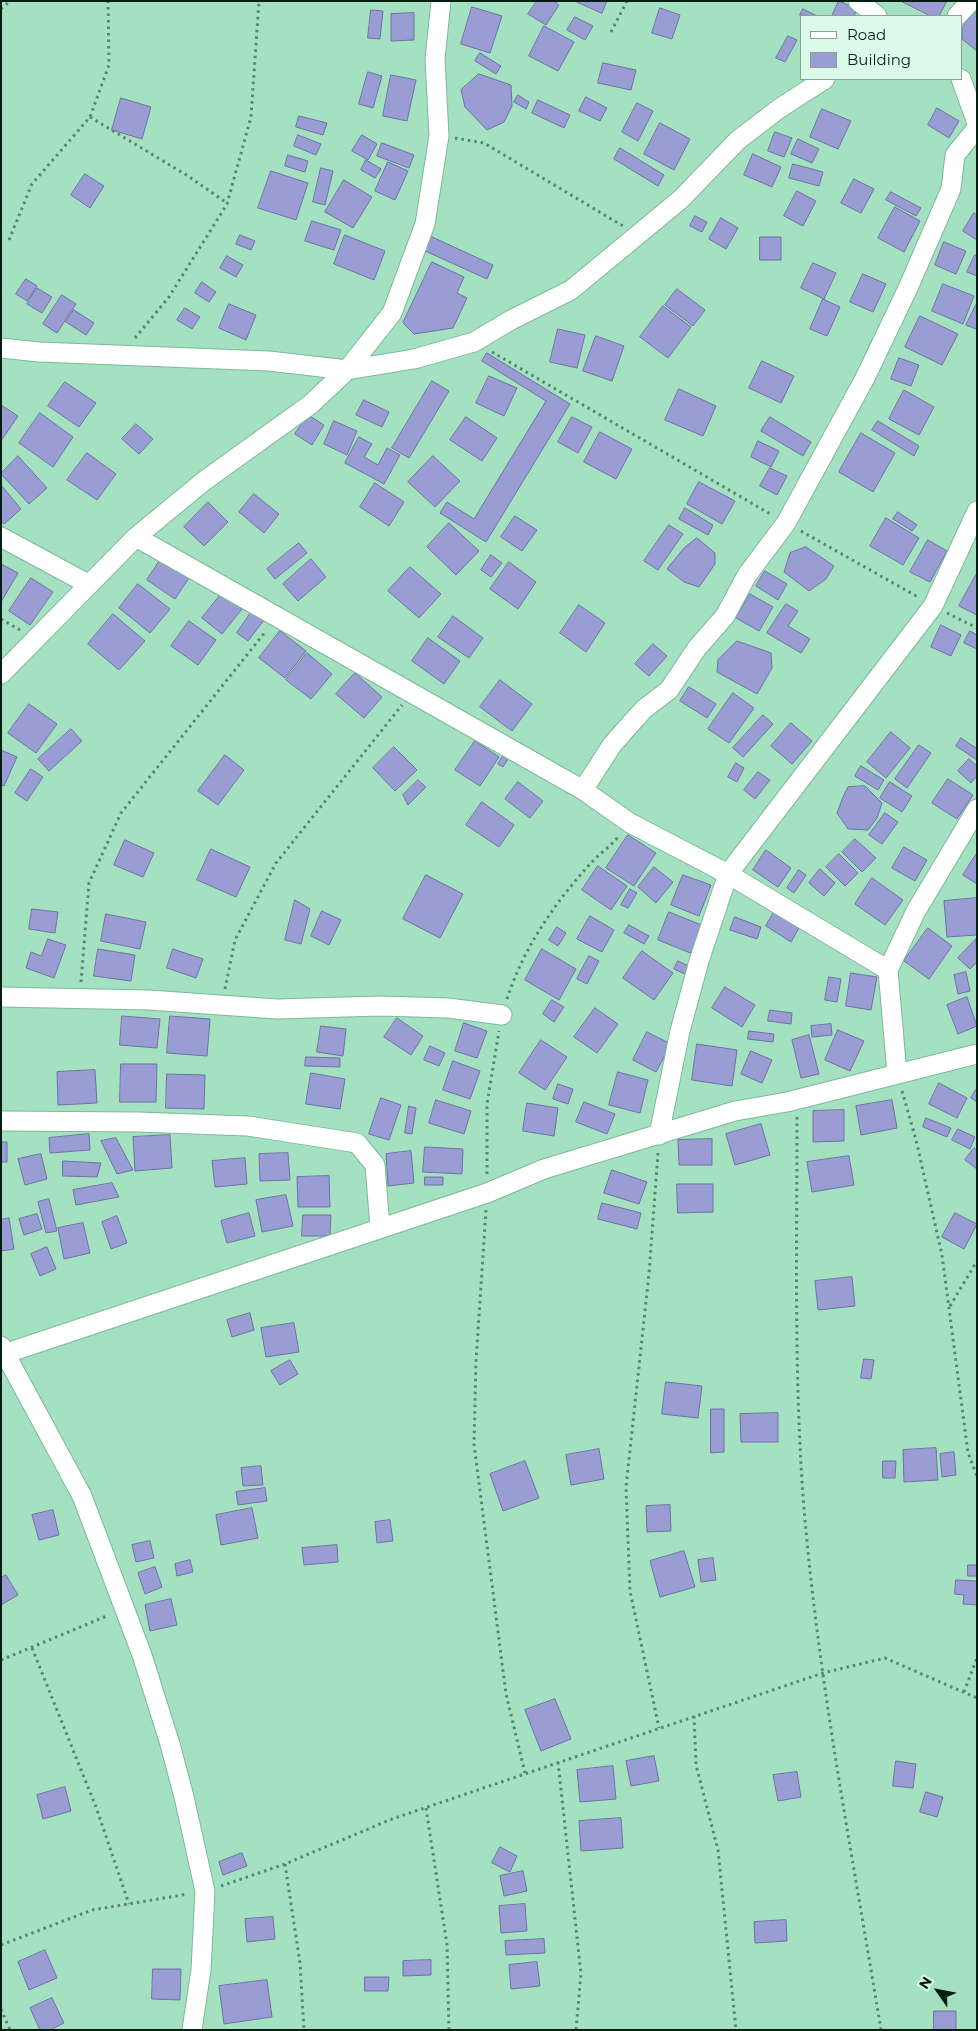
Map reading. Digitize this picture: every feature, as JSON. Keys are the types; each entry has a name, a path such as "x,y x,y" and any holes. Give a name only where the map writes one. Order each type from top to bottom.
{"street":[{"path":"1,674 136,537 204,481 311,404 347,370 392,313 425,224 439,136 435,59 441,1"},
{"path":"858,1 876,15"},
{"path":"958,15 971,1"},
{"path":"1,348 120,355 269,360 347,370 414,359 474,342 511,320 571,290 681,199 738,140 780,108 823,80"},
{"path":"961,80 977,122"},
{"path":"583,790 612,745 644,709 669,690 697,648 725,616 747,574 786,523 865,378 908,288 951,189 956,155 977,128"},
{"path":"659,1135 680,1031 699,962 728,874 933,606 977,511"},
{"path":"1,537 88,584"},
{"path":"136,537 583,790 630,823 728,874 888,970"},
{"path":"897,1074 888,970 916,911 977,809"},
{"path":"1,997 150,1000 277,1009 380,1006 448,1008 502,1016"},
{"path":"192,2030 201,1970 205,1891 170,1744 142,1655 123,1610 82,1496 3,1352 488,1192 544,1169 735,1111 798,1099 977,1054"},
{"path":"1,1121 138,1122 248,1126 357,1143 375,1166 380,1228"}],"path":[{"path":"1,9 10,1"},
{"path":"9,240 32,184 90,117 109,65 108,1"},
{"path":"120,355 169,297 227,204 251,117 259,1"},
{"path":"611,32 627,1"},
{"path":"90,117 188,176 227,204"},
{"path":"439,136 484,143 637,235"},
{"path":"474,342 786,523 933,606 977,628"},
{"path":"80,1000 89,883 121,813 278,616"},
{"path":"222,1004 235,940 276,863 412,692"},
{"path":"525,1773 506,1694 474,1444 476,1360 488,1192 487,1104 502,1016 517,969 560,900 591,862 614,843 630,823"},
{"path":"897,1074 916,1140 942,1255 968,1453 977,1476"},
{"path":"798,1099 797,1361 803,1496 823,1673 881,2030"},
{"path":"659,1135 649,1274 626,1488 630,1591 659,1728"},
{"path":"949,1307 977,1261"},
{"path":"1,1660 123,1610"},
{"path":"32,1648 96,1807 129,1904"},
{"path":"1,1945 92,1910 205,1891 285,1864 426,1808 525,1773 823,1673 885,1658 977,1698"},
{"path":"964,1692 977,1658"},
{"path":"694,1716 696,1765 718,1850 736,2030"},
{"path":"558,1762 581,1974 576,2030"},
{"path":"426,1808 447,1944 449,2030"},
{"path":"285,1864 300,1963 304,2030"},
{"path":"1,2009 10,2030"}],"building":[{"path":"537,1 554,1 559,5 546,25 528,14"},
{"path":"575,1 607,1 602,13"},
{"path":"839,1 857,9 854,15 832,15"},
{"path":"901,1 947,1 940,15 929,15"},
{"path":"472,7 502,16 490,53 461,44"},
{"path":"660,8 680,15 672,39 652,33"},
{"path":"803,9 815,15 800,15"},
{"path":"371,10 383,11 380,39 368,38"},
{"path":"974,12 977,14 977,51 963,40 963,27"},
{"path":"414,13 414,40 391,41 391,14"},
{"path":"575,17 593,26 585,40 567,30"},
{"path":"544,26 574,42 558,71 529,56"},
{"path":"788,36 797,40 785,62 776,58"},
{"path":"480,53 501,66 496,74 475,61"},
{"path":"603,63 636,70 631,90 598,83"},
{"path":"368,72 382,76 373,108 359,104"},
{"path":"479,74 511,85 512,106 504,122 487,130 465,107 461,90"},
{"path":"391,75 416,80 407,121 383,116"},
{"path":"518,95 529,102 526,109 514,102"},
{"path":"586,97 607,108 600,121 579,111"},
{"path":"121,98 151,107 142,139 112,130"},
{"path":"538,100 570,115 564,128 532,113"},
{"path":"637,103 653,111 638,141 622,132"},
{"path":"937,108 959,121 949,138 928,125"},
{"path":"822,109 851,121 838,149 810,137"},
{"path":"299,116 327,123 323,135 296,127"},
{"path":"660,123 690,139 674,170 644,154"},
{"path":"775,132 792,138 784,157 768,151"},
{"path":"298,135 321,144 316,155 294,146"},
{"path":"362,135 377,144 368,160 352,151"},
{"path":"798,139 819,149 812,163 791,154"},
{"path":"382,143 414,155 409,168 377,156"},
{"path":"620,148 664,175 658,186 614,159"},
{"path":"753,154 781,167 772,187 744,175"},
{"path":"288,155 308,161 305,172 285,166"},
{"path":"366,160 381,169 375,178 361,170"},
{"path":"388,162 408,171 395,200 375,191"},
{"path":"793,164 823,172 819,186 789,178"},
{"path":"321,168 333,171 325,205 313,202"},
{"path":"271,171 308,183 296,220 258,208"},
{"path":"85,174 104,186 90,208 71,195"},
{"path":"854,179 874,189 861,213 841,203"},
{"path":"344,180 372,197 353,228 325,212"},
{"path":"797,191 816,201 803,226 784,216"},
{"path":"891,192 921,208 916,216 886,200"},
{"path":"895,207 920,221 904,252 878,238"},
{"path":"974,213 977,215 977,240 963,231"},
{"path":"695,216 707,222 702,232 690,226"},
{"path":"721,218 738,228 726,249 709,239"},
{"path":"312,221 341,230 334,250 305,241"},
{"path":"240,235 255,241 251,250 236,244"},
{"path":"345,235 385,251 374,280 334,264"},
{"path":"430,236 493,265 487,279 423,250"},
{"path":"760,237 781,237 781,260 760,260"},
{"path":"944,242 966,251 956,274 935,265"},
{"path":"975,255 977,256 977,276 967,272"},
{"path":"227,256 243,265 236,277 220,268"},
{"path":"432,262 464,277 457,293 467,298 453,328 414,334 403,323"},
{"path":"813,263 836,273 824,299 801,288"},
{"path":"863,274 886,284 873,312 850,302"},
{"path":"26,279 37,286 27,301 16,294"},
{"path":"202,282 216,292 209,302 195,293"},
{"path":"943,284 974,296 963,324 932,311"},
{"path":"37,288 52,297 42,313 27,304"},
{"path":"677,289 705,310 693,326 665,305"},
{"path":"62,295 76,304 57,333 43,324"},
{"path":"823,299 840,307 827,336 810,329"},
{"path":"977,303 977,327 976,329 966,325"},
{"path":"229,304 256,315 246,340 219,328"},
{"path":"663,306 691,327 668,358 640,337"},
{"path":"185,308 200,317 192,329 177,320"},
{"path":"74,310 94,323 86,335 66,322"},
{"path":"920,316 958,334 942,365 905,347"},
{"path":"558,329 585,335 577,368 550,362"},
{"path":"596,336 624,346 612,381 583,371"},
{"path":"487,353 570,404 486,542 440,513 447,502 474,519 546,401 482,361"},
{"path":"899,358 919,365 911,386 891,379"},
{"path":"762,361 794,376 781,403 749,388"},
{"path":"489,376 517,388 504,416 476,403"},
{"path":"432,381 449,391 409,458 392,448"},
{"path":"65,382 96,403 79,427 48,406"},
{"path":"679,389 716,406 703,436 665,420"},
{"path":"904,390 934,407 919,435 889,419"},
{"path":"364,400 389,412 382,427 356,415"},
{"path":"1,405 18,416 1,441"},
{"path":"40,413 73,437 53,467 19,443"},
{"path":"308,415 324,425 312,445 295,434"},
{"path":"466,417 497,438 482,461 450,440"},
{"path":"572,417 592,427 578,453 558,442"},
{"path":"770,417 811,442 803,456 761,431"},
{"path":"334,421 357,431 347,455 324,444"},
{"path":"878,421 919,446 914,456 872,430"},
{"path":"136,424 153,439 139,454 122,439"},
{"path":"600,432 632,449 616,479 584,462"},
{"path":"861,433 895,453 873,492 839,472"},
{"path":"359,437 372,444 364,457 378,465 387,448 400,455 384,484 345,463"},
{"path":"758,441 779,451 771,467 751,457"},
{"path":"87,453 116,474 97,500 67,480"},
{"path":"18,456 47,488 29,504 1,474"},
{"path":"433,456 460,481 435,507 408,482"},
{"path":"770,468 787,476 777,495 760,486"},
{"path":"699,482 735,501 722,524 687,504"},
{"path":"375,483 404,502 389,526 360,507"},
{"path":"1,485 21,509 4,524 1,521"},
{"path":"254,494 279,514 264,533 239,512"},
{"path":"208,502 228,522 204,546 184,527"},
{"path":"685,508 713,525 708,535 679,519"},
{"path":"898,512 917,525 912,531 893,519"},
{"path":"515,516 537,530 522,551 501,537"},
{"path":"886,518 919,538 903,565 870,546"},
{"path":"449,523 479,551 456,575 427,547"},
{"path":"669,525 683,534 658,570 644,561"},
{"path":"697,538 715,553 715,564 699,587 684,582 667,569 684,548"},
{"path":"928,540 947,551 930,582 910,572"},
{"path":"299,543 307,553 275,579 267,569"},
{"path":"806,547 834,566 826,579 809,591 784,572 790,553"},
{"path":"491,555 502,563 491,577 481,570"},
{"path":"161,559 189,578 175,599 147,580"},
{"path":"311,559 326,577 298,601 283,584"},
{"path":"509,562 536,582 518,609 490,589"},
{"path":"1,564 18,573 1,602"},
{"path":"410,567 441,594 419,618 388,591"},
{"path":"765,571 787,584 778,600 756,586"},
{"path":"977,573 977,615 959,606"},
{"path":"31,578 53,592 30,625 9,611"},
{"path":"138,584 170,609 150,633 119,608"},
{"path":"222,593 242,609 222,634 202,618"},
{"path":"750,594 773,607 759,631 736,618"},
{"path":"786,604 798,611 788,626 810,639 801,653 767,633"},
{"path":"579,605 605,623 586,652 560,633"},
{"path":"252,611 264,620 248,641 237,633"},
{"path":"113,614 145,641 119,670 88,644"},
{"path":"453,616 483,638 469,658 438,637"},
{"path":"189,621 216,640 198,665 171,646"},
{"path":"941,625 961,635 951,656 931,647"},
{"path":"280,631 306,651 285,678 259,658"},
{"path":"970,631 977,635 977,649 964,643"},
{"path":"428,638 460,661 444,684 412,661"},
{"path":"737,641 771,653 772,668 757,694 717,672 718,660"},
{"path":"653,644 667,656 649,676 635,664"},
{"path":"307,653 332,674 311,699 286,680"},
{"path":"355,673 382,697 364,718 336,694"},
{"path":"500,680 532,704 512,731 480,707"},
{"path":"689,687 716,704 707,718 680,701"},
{"path":"733,693 754,708 729,743 708,729"},
{"path":"29,704 57,724 36,753 8,733"},
{"path":"763,715 773,724 743,757 733,748"},
{"path":"791,723 812,741 792,764 771,746"},
{"path":"71,729 82,741 49,771 38,759"},
{"path":"891,732 910,748 886,778 867,762"},
{"path":"961,738 976,748 977,746 977,760 956,746"},
{"path":"475,741 499,757 480,786 455,770"},
{"path":"919,745 931,753 907,788 895,779"},
{"path":"394,747 417,770 395,791 373,768"},
{"path":"1,750 17,757 4,786 1,785"},
{"path":"505,753 510,756 503,767 498,764"},
{"path":"225,755 244,770 218,805 198,791"},
{"path":"969,759 977,766 977,776 971,783 958,771"},
{"path":"736,763 744,768 737,782 728,777"},
{"path":"861,766 884,780 878,790 855,776"},
{"path":"31,769 43,777 27,801 15,793"},
{"path":"758,772 770,780 755,799 744,790"},
{"path":"948,779 973,795 957,819 932,803"},
{"path":"418,780 426,787 408,805 403,795"},
{"path":"518,782 543,801 530,818 505,799"},
{"path":"890,782 912,796 902,812 880,798"},
{"path":"865,786 882,803 877,818 868,830 848,829 837,813 843,797 848,787"},
{"path":"482,802 514,825 499,847 466,825"},
{"path":"885,813 898,822 882,844 869,835"},
{"path":"628,835 656,853 634,886 606,868"},
{"path":"855,839 876,858 862,872 842,852"},
{"path":"125,840 154,853 143,877 114,865"},
{"path":"904,847 927,860 915,881 892,868"},
{"path":"211,849 250,867 236,897 197,880"},
{"path":"766,850 791,868 778,887 753,870"},
{"path":"977,853 977,884 963,875"},
{"path":"839,854 858,873 845,886 826,867"},
{"path":"598,866 627,886 611,910 582,890"},
{"path":"654,867 673,882 656,903 638,887"},
{"path":"820,869 835,883 824,896 809,883"},
{"path":"799,870 806,875 794,893 787,888"},
{"path":"426,875 463,894 440,938 403,919"},
{"path":"683,875 711,885 699,916 671,905"},
{"path":"872,878 903,900 885,925 855,904"},
{"path":"630,889 637,893 628,908 621,905"},
{"path":"977,898 977,935 947,937 944,901"},
{"path":"295,900 310,909 301,944 285,940"},
{"path":"32,909 58,912 55,933 29,929"},
{"path":"322,911 341,920 329,945 311,936"},
{"path":"669,912 704,926 693,954 658,940"},
{"path":"774,912 799,928 791,942 766,926"},
{"path":"106,914 146,922 140,949 101,941"},
{"path":"590,916 614,930 602,952 577,939"},
{"path":"735,917 761,927 757,939 730,930"},
{"path":"629,925 649,936 644,944 624,933"},
{"path":"557,927 566,933 558,946 549,940"},
{"path":"928,928 952,946 929,979 904,961"},
{"path":"48,939 66,945 54,978 26,968 31,952 41,956"},
{"path":"976,939 977,962 970,969 958,958"},
{"path":"98,949 135,955 131,981 94,976"},
{"path":"173,949 203,959 196,978 167,968"},
{"path":"542,949 576,969 559,1000 525,980"},
{"path":"642,951 673,973 654,1000 623,978"},
{"path":"589,956 599,961 587,984 577,979"},
{"path":"678,961 693,968 689,976 674,969"},
{"path":"966,972 970,991 958,994 954,975"},
{"path":"851,973 877,977 871,1010 846,1006"},
{"path":"829,977 841,979 837,1002 825,1000"},
{"path":"725,987 755,1005 742,1027 712,1008"},
{"path":"967,997 977,1026 958,1034 947,1005"},
{"path":"552,1000 564,1007 554,1022 543,1014"},
{"path":"595,1008 618,1024 597,1053 574,1037"},
{"path":"770,1010 792,1013 791,1024 768,1021"},
{"path":"122,1016 160,1019 157,1048 120,1045"},
{"path":"170,1016 210,1019 207,1056 167,1053"},
{"path":"397,1018 423,1036 411,1055 384,1037"},
{"path":"464,1023 487,1031 477,1058 455,1051"},
{"path":"831,1024 832,1035 812,1037 811,1026"},
{"path":"321,1026 346,1029 343,1056 317,1052"},
{"path":"838,1030 864,1041 850,1071 825,1060"},
{"path":"749,1031 774,1034 773,1042 748,1039"},
{"path":"647,1032 671,1044 656,1072 633,1060"},
{"path":"809,1035 819,1074 801,1078 792,1040"},
{"path":"541,1040 567,1057 545,1090 519,1073"},
{"path":"697,1044 737,1050 732,1086 692,1080"},
{"path":"430,1046 445,1053 439,1066 424,1060"},
{"path":"751,1051 772,1060 762,1083 741,1074"},
{"path":"306,1057 340,1058 340,1067 305,1066"},
{"path":"453,1061 480,1071 470,1099 443,1090"},
{"path":"121,1064 157,1064 156,1102 120,1102"},
{"path":"95,1070 97,1103 58,1105 57,1072"},
{"path":"618,1072 648,1080 640,1113 609,1105"},
{"path":"311,1073 345,1079 340,1109 306,1104"},
{"path":"167,1074 205,1075 204,1109 166,1108"},
{"path":"939,1083 967,1098 957,1118 929,1104"},
{"path":"558,1084 573,1089 568,1104 553,1099"},
{"path":"977,1088 977,1102 971,1098"},
{"path":"381,1098 401,1105 389,1140 369,1134"},
{"path":"436,1100 471,1111 464,1134 429,1123"},
{"path":"892,1100 897,1128 861,1135 856,1106"},
{"path":"584,1102 615,1114 607,1134 576,1122"},
{"path":"527,1103 558,1108 554,1136 523,1131"},
{"path":"409,1106 416,1108 412,1134 405,1133"},
{"path":"844,1110 844,1141 813,1142 813,1111"},
{"path":"926,1118 951,1128 947,1137 923,1127"},
{"path":"761,1124 770,1155 735,1165 726,1134"},
{"path":"958,1129 975,1137 970,1149 952,1140"},
{"path":"89,1134 90,1150 50,1153 49,1138"},
{"path":"170,1135 172,1168 135,1171 133,1137"},
{"path":"116,1138 133,1170 117,1174 101,1141"},
{"path":"712,1139 712,1165 679,1165 678,1140"},
{"path":"1,1142 7,1142 7,1162 1,1162"},
{"path":"425,1147 463,1149 462,1174 423,1172"},
{"path":"974,1148 977,1150 977,1169 965,1160"},
{"path":"411,1151 414,1183 388,1186 386,1154"},
{"path":"288,1153 290,1180 260,1181 259,1154"},
{"path":"41,1154 47,1179 25,1185 18,1159"},
{"path":"849,1156 854,1185 812,1192 807,1162"},
{"path":"245,1158 247,1184 215,1187 212,1161"},
{"path":"63,1161 101,1163 97,1177 63,1176"},
{"path":"612,1170 647,1182 639,1204 604,1193"},
{"path":"329,1176 330,1207 298,1207 297,1177"},
{"path":"425,1177 443,1177 443,1185 425,1185"},
{"path":"112,1183 119,1197 76,1205 73,1190"},
{"path":"677,1184 713,1184 713,1212 678,1213"},
{"path":"286,1195 293,1226 262,1232 256,1200"},
{"path":"49,1199 57,1231 46,1233 38,1202"},
{"path":"602,1203 641,1213 637,1229 598,1219"},
{"path":"249,1213 255,1236 227,1243 221,1221"},
{"path":"955,1213 977,1224 964,1249 942,1237"},
{"path":"37,1214 42,1229 24,1235 19,1219"},
{"path":"303,1215 331,1215 330,1236 302,1236"},
{"path":"117,1216 127,1243 111,1249 102,1222"},
{"path":"9,1218 14,1249 1,1251 1,1220"},
{"path":"83,1223 90,1253 64,1259 58,1228"},
{"path":"47,1247 56,1269 40,1276 31,1254"},
{"path":"852,1277 855,1306 818,1310 815,1281"},
{"path":"250,1313 254,1330 232,1337 227,1320"},
{"path":"294,1323 299,1352 266,1357 261,1328"},
{"path":"864,1359 874,1360 871,1379 861,1378"},
{"path":"290,1360 298,1374 280,1385 271,1371"},
{"path":"666,1382 702,1386 698,1418 662,1414"},
{"path":"711,1409 724,1409 724,1452 711,1453"},
{"path":"778,1413 778,1442 741,1442 740,1414"},
{"path":"936,1448 938,1480 904,1482 903,1450"},
{"path":"599,1449 604,1479 571,1485 566,1455"},
{"path":"954,1452 956,1475 942,1477 940,1454"},
{"path":"525,1461 539,1498 503,1511 490,1474"},
{"path":"883,1461 896,1461 895,1478 883,1478"},
{"path":"261,1466 263,1485 243,1486 241,1468"},
{"path":"265,1488 267,1501 238,1505 236,1492"},
{"path":"670,1505 671,1531 647,1532 646,1506"},
{"path":"252,1508 258,1538 221,1545 216,1515"},
{"path":"53,1510 59,1535 39,1540 32,1515"},
{"path":"390,1520 393,1541 377,1543 375,1522"},
{"path":"150,1541 154,1558 136,1562 132,1545"},
{"path":"337,1545 338,1562 304,1565 302,1548"},
{"path":"684,1551 695,1587 660,1597 650,1561"},
{"path":"713,1558 716,1580 701,1582 698,1560"},
{"path":"190,1560 193,1572 177,1576 175,1564"},
{"path":"968,1565 977,1565 977,1576 968,1576"},
{"path":"155,1567 162,1587 145,1594 138,1573"},
{"path":"6,1575 18,1595 1,1605 1,1578"},
{"path":"956,1580 977,1581 977,1605 963,1604 964,1595 955,1594"},
{"path":"171,1599 177,1625 150,1631 145,1605"},
{"path":"555,1699 571,1739 541,1751 525,1710"},
{"path":"654,1756 659,1781 631,1786 626,1761"},
{"path":"896,1761 916,1764 913,1788 893,1786"},
{"path":"613,1766 616,1799 580,1802 577,1770"},
{"path":"797,1772 801,1797 778,1801 773,1775"},
{"path":"65,1787 71,1811 43,1819 37,1795"},
{"path":"926,1792 943,1797 937,1817 920,1812"},
{"path":"621,1818 623,1848 581,1851 579,1821"},
{"path":"500,1847 517,1856 510,1872 492,1863"},
{"path":"242,1853 247,1866 223,1875 219,1862"},
{"path":"523,1871 527,1891 504,1896 500,1876"},
{"path":"525,1904 527,1931 501,1933 499,1906"},
{"path":"273,1917 275,1939 247,1942 245,1919"},
{"path":"786,1920 787,1941 755,1943 754,1922"},
{"path":"544,1939 545,1953 506,1955 505,1941"},
{"path":"45,1950 57,1978 29,1990 18,1962"},
{"path":"431,1960 431,1975 403,1976 403,1961"},
{"path":"537,1962 540,1986 511,1989 509,1965"},
{"path":"153,1969 181,1969 180,2000 152,1999"},
{"path":"365,1977 389,1977 388,1991 365,1991"},
{"path":"267,1980 272,2017 224,2024 219,1986"},
{"path":"52,1998 64,2023 50,2030 40,2030 30,2008"},
{"path":"934,2011 956,2011 956,2030 934,2030"}]}
